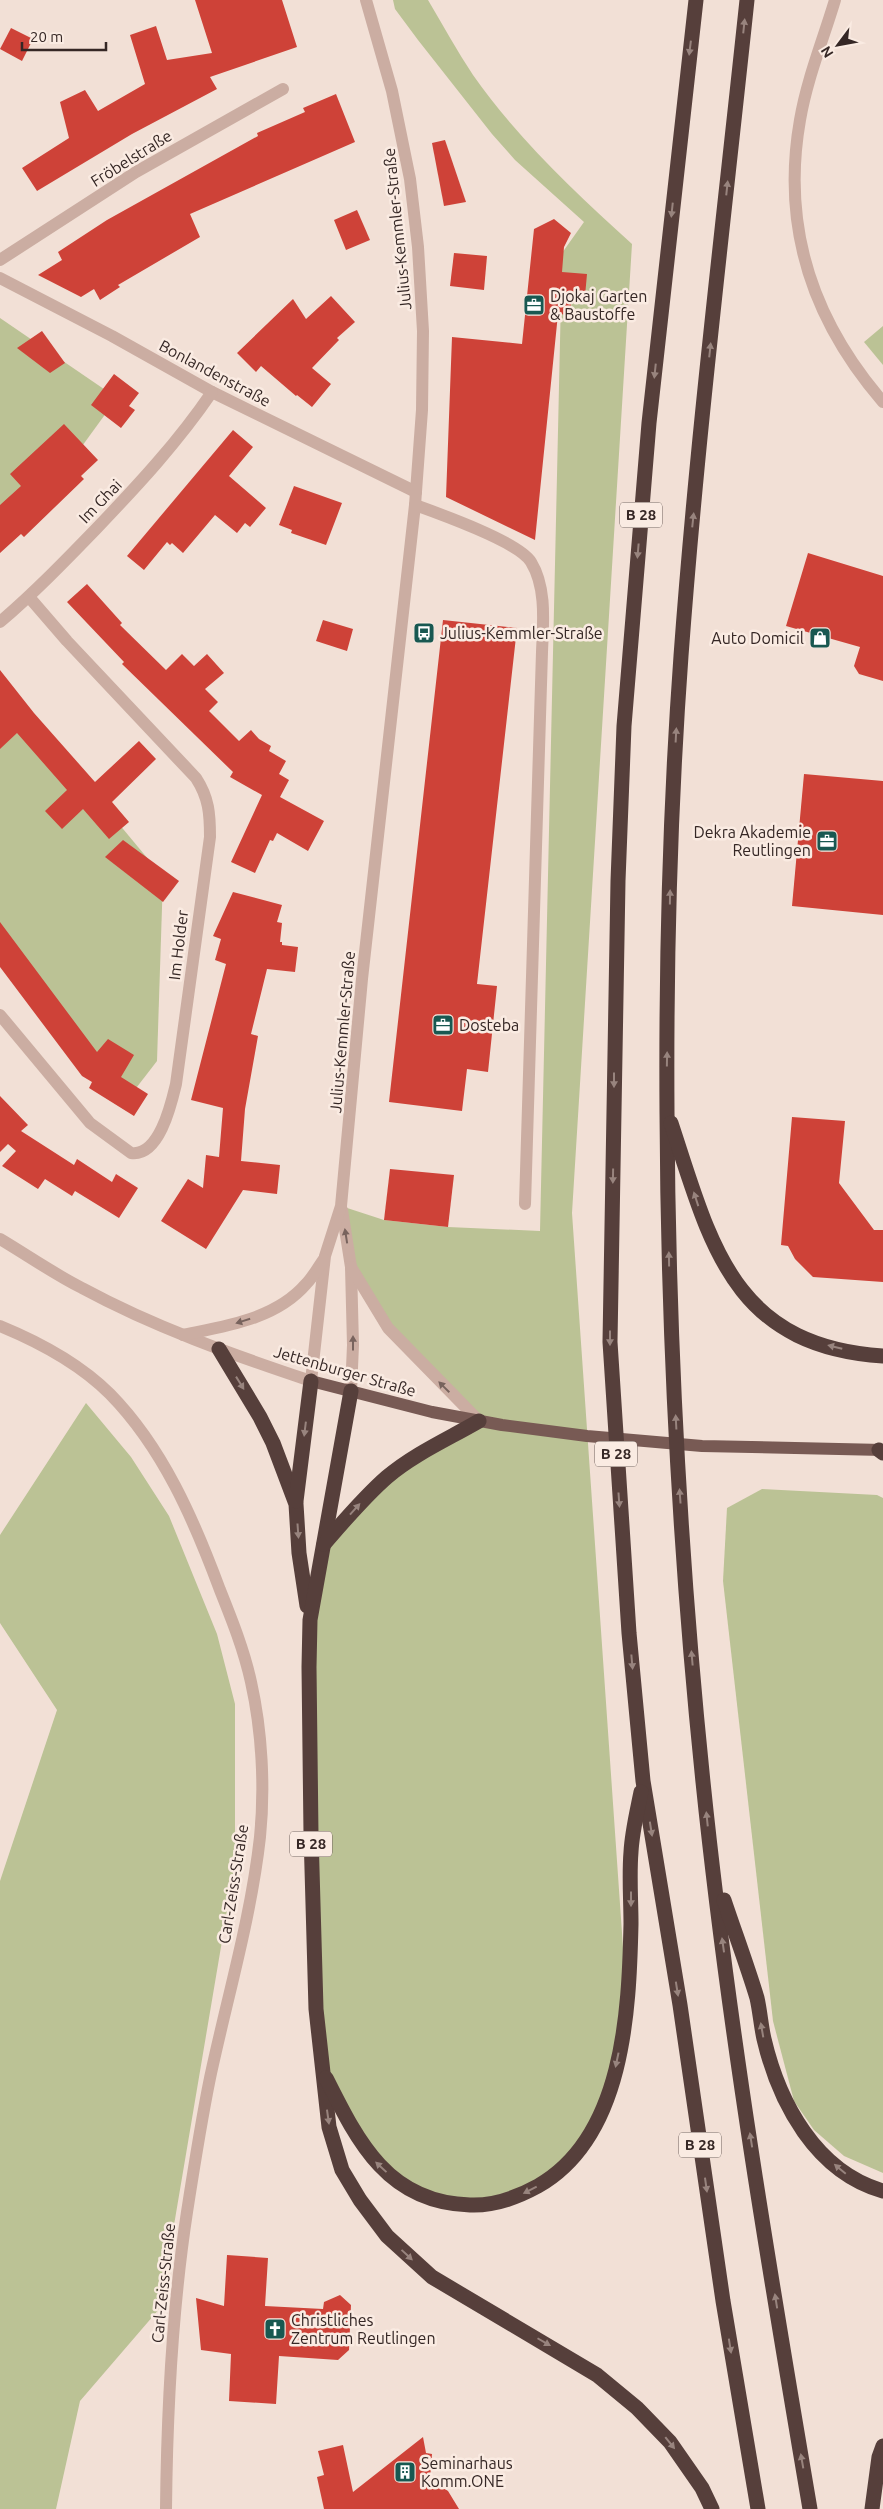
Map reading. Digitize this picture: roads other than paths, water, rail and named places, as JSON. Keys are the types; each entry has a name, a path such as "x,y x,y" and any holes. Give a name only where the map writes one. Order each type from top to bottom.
{"highway":[{"name":"B 28","path":"696,0 651,403 635,574 624,726 618,881 610,1342 629,1633 643,1781 680,2005 723,2300 758,2509"},
{"path":"747,0 680,659 670,884 667,1108 671,1331 694,1682 713,1868 732,2014 810,2509"},
{"path":"667,1108 711,1240 729,1272 750,1302 781,1326 813,1342 883,1356"},
{"name":"B 28","path":"219,1349 260,1417 273,1443 296,1504"},
{"name":"B 28","path":"311,1381 296,1504 299,1553 310,1620 311,1834 316,2009 321,2069 329,2127 342,2170 360,2200 387,2236 432,2277 589,2371 637,2408 670,2442 702,2488 712,2509"},
{"name":"B 28","path":"310,1620 351,1391"},
{"path":"322,1545 372,1490 388,1476 408,1461 479,1421"},
{"path":"321,2069 360,2142 373,2160 392,2178 429,2198 462,2205 495,2202 529,2191 560,2172 575,2157 591,2136 608,2097 618,2061 627,2005 631,1925 631,1851 643,1781"},
{"path":"713,1868 757,1999 764,2040 778,2085 796,2121 816,2148 843,2173 871,2187 883,2190"},
{"path":"872,2509 879,2457 883,2446"}],"main road":[{"name":"Jettenburger Straße","path":"311,1381 502,1425 702,1446 882,1451"}],"street":[{"name":"Julius-Kemmler-Straße","path":"311,1381 325,1256 341,1206 362,979 416,498 422,410 423,331 418,247 402,135 366,0"},
{"path":"835,0 806,91 800,121 795,160 797,225 804,264 816,298 845,353 883,402"},
{"name":"Fröbelstraße","path":"0,260 136,172 283,89"},
{"name":"Bonlandenstraße","path":"0,278 112,336 212,392 491,535 531,561 539,584 543,611 525,1204"},
{"name":"Im Ghai","path":"0,622 29,597 164,456 212,392"},
{"name":"Im Holder","path":"0,1015 90,1123 131,1153 139,1154 146,1151 165,1124 176,1084 210,837 210,812 205,793 196,778 67,641 29,597"},
{"name":"Julius-Kemmler-Straße","path":"341,1206 351,1267 353,1345 351,1391"},
{"name":"Jettenburger Straße","path":"0,1239 81,1288 183,1335 311,1381"},
{"path":"183,1335 245,1322 273,1309 306,1285 325,1256"},
{"name":"Julius-Kemmler-Straße","path":"351,1267 388,1328 479,1421"},
{"name":"Carl-Zeiss-Straße","path":"0,1326 53,1352 83,1371 111,1395 142,1433 164,1466 200,1537 236,1631 251,1682 259,1733 260,1835 250,1896 210,2081 187,2215 178,2288 166,2422 166,2509"}],"place":[{"name":"Djokaj Garten & Baustoffe","path":"534,305"},
{"name":"Julius-Kemmler-Straße","path":"424,633"},
{"name":"Auto Domicil","path":"820,638"},
{"name":"Dekra Akademie Reutlingen","path":"827,841"},
{"name":"Dosteba","path":"443,1025"},
{"name":"Christliches Zentrum Reutlingen","path":"275,2329"},
{"name":"Seminarhaus Komm.ONE","path":"405,2472"}]}
